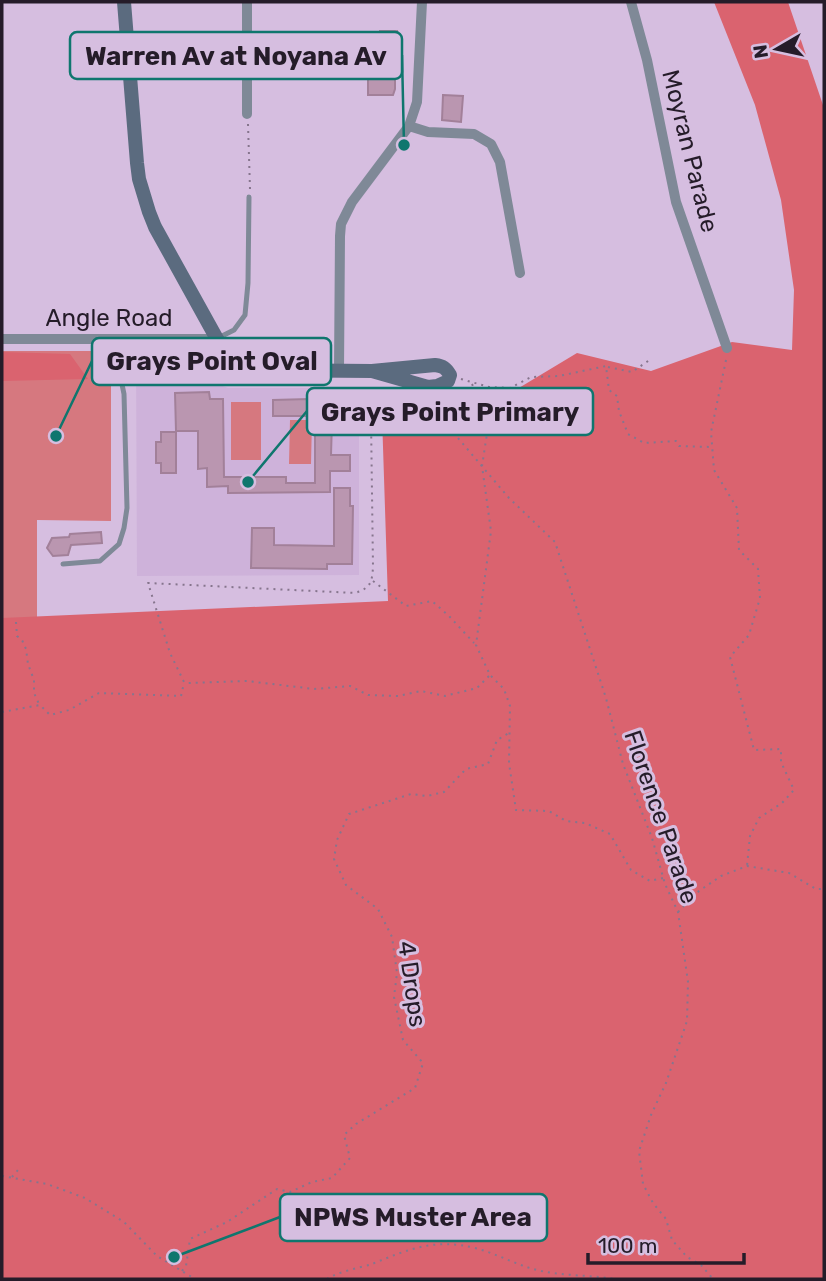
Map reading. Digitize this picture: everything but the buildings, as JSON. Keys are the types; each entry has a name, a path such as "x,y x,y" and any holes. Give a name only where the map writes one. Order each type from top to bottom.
{"street":[{"path":"124,2 135,146 144,196 155,227 229,357 244,369 252,370 372,371 441,365 450,375 448,381 428,387 372,371"},
{"path":"247,2 247,114"},
{"path":"339,371 341,224 352,202 409,126 417,102 422,2"},
{"name":"Moyran Parade","path":"631,2 647,60 676,202 727,348"},
{"path":"409,126 428,132 474,134 491,144 500,162 520,273"},
{"name":"Angle Road","path":"2,339 217,339"}],"lane":[{"path":"217,339 234,330 245,315 249,197"},
{"path":"63,564 100,561 119,544 124,528 127,508 124,394 117,340"}],"path":[{"path":"247,114 249,197"},
{"path":"727,348 710,432 714,470 737,508 739,550 758,569 760,598 749,635 730,657 754,750 781,749 781,762 794,790 782,803 759,818 750,836 747,866"},
{"path":"475,645 491,531 482,466 489,421 510,388 531,377 559,376 606,366 632,372 651,359"},
{"path":"606,366 609,390 617,396 619,411 628,434 644,443 676,441 679,446 711,447"},
{"path":"450,375 489,387 510,388"},
{"path":"471,382 489,421"},
{"path":"16,622 17,636 26,649 34,680 34,693 40,705 50,715 69,710 99,693 181,695 184,682 170,653 148,583 355,593 365,589 372,580 371,419 384,398 392,393 430,404 428,387"},
{"name":"Florence Parade","path":"430,404 509,498 555,542 606,698 623,764 677,912 688,982 687,1021 639,1151 643,1184 666,1219 672,1240 713,1279"},
{"path":"372,580 406,606 432,601 449,615 475,645 490,675 504,689 510,706 509,763 516,810 549,811 566,821 585,823 610,834 631,870 650,881 664,878"},
{"path":"184,682 247,681 314,689 349,686 368,695 398,696 421,691 445,696 477,688 490,675"},
{"path":"2,712 40,705"},
{"name":"4 Drops","path":"182,1271 186,1266 190,1240 227,1222 277,1189 290,1192 312,1182 332,1178 350,1158 344,1135 356,1124 415,1088 423,1063 404,1041 394,997 397,973 392,937 378,909 346,885 334,859 337,840 349,814 411,794 427,796 444,792 466,769 488,764 496,740 509,733"},
{"path":"677,912 699,891 721,876 747,866 789,873 816,889 824,889"},
{"path":"11,1178 18,1170"},
{"path":"2,1176 47,1184 85,1198 124,1222 157,1256 195,1279"},
{"path":"327,1279 414,1248 437,1243 476,1248 544,1272 615,1279"}],"shaded area":[{"path":"714,2 788,2 824,108 824,1279 2,1279 2,618 388,601 382,416 499,400 577,353 651,371 732,342 792,350 794,290 781,200 755,105"},
{"path":"2,351 111,351 111,521 37,520 37,622 2,622"},
{"path":"2,352 70,354 88,379 2,381"},
{"path":"136,353 228,388 359,388 359,575 137,576"},
{"path":"231,402 261,402 261,460 231,460"},
{"path":"290,420 312,420 311,464 289,464"}],"place":[{"name":"Warren Av at Noyana Av","path":"404,145"},
{"name":"Grays Point Oval","path":"56,436"},
{"name":"Grays Point Primary","path":"248,482"},
{"name":"NPWS Muster Area","path":"174,1257"}]}
